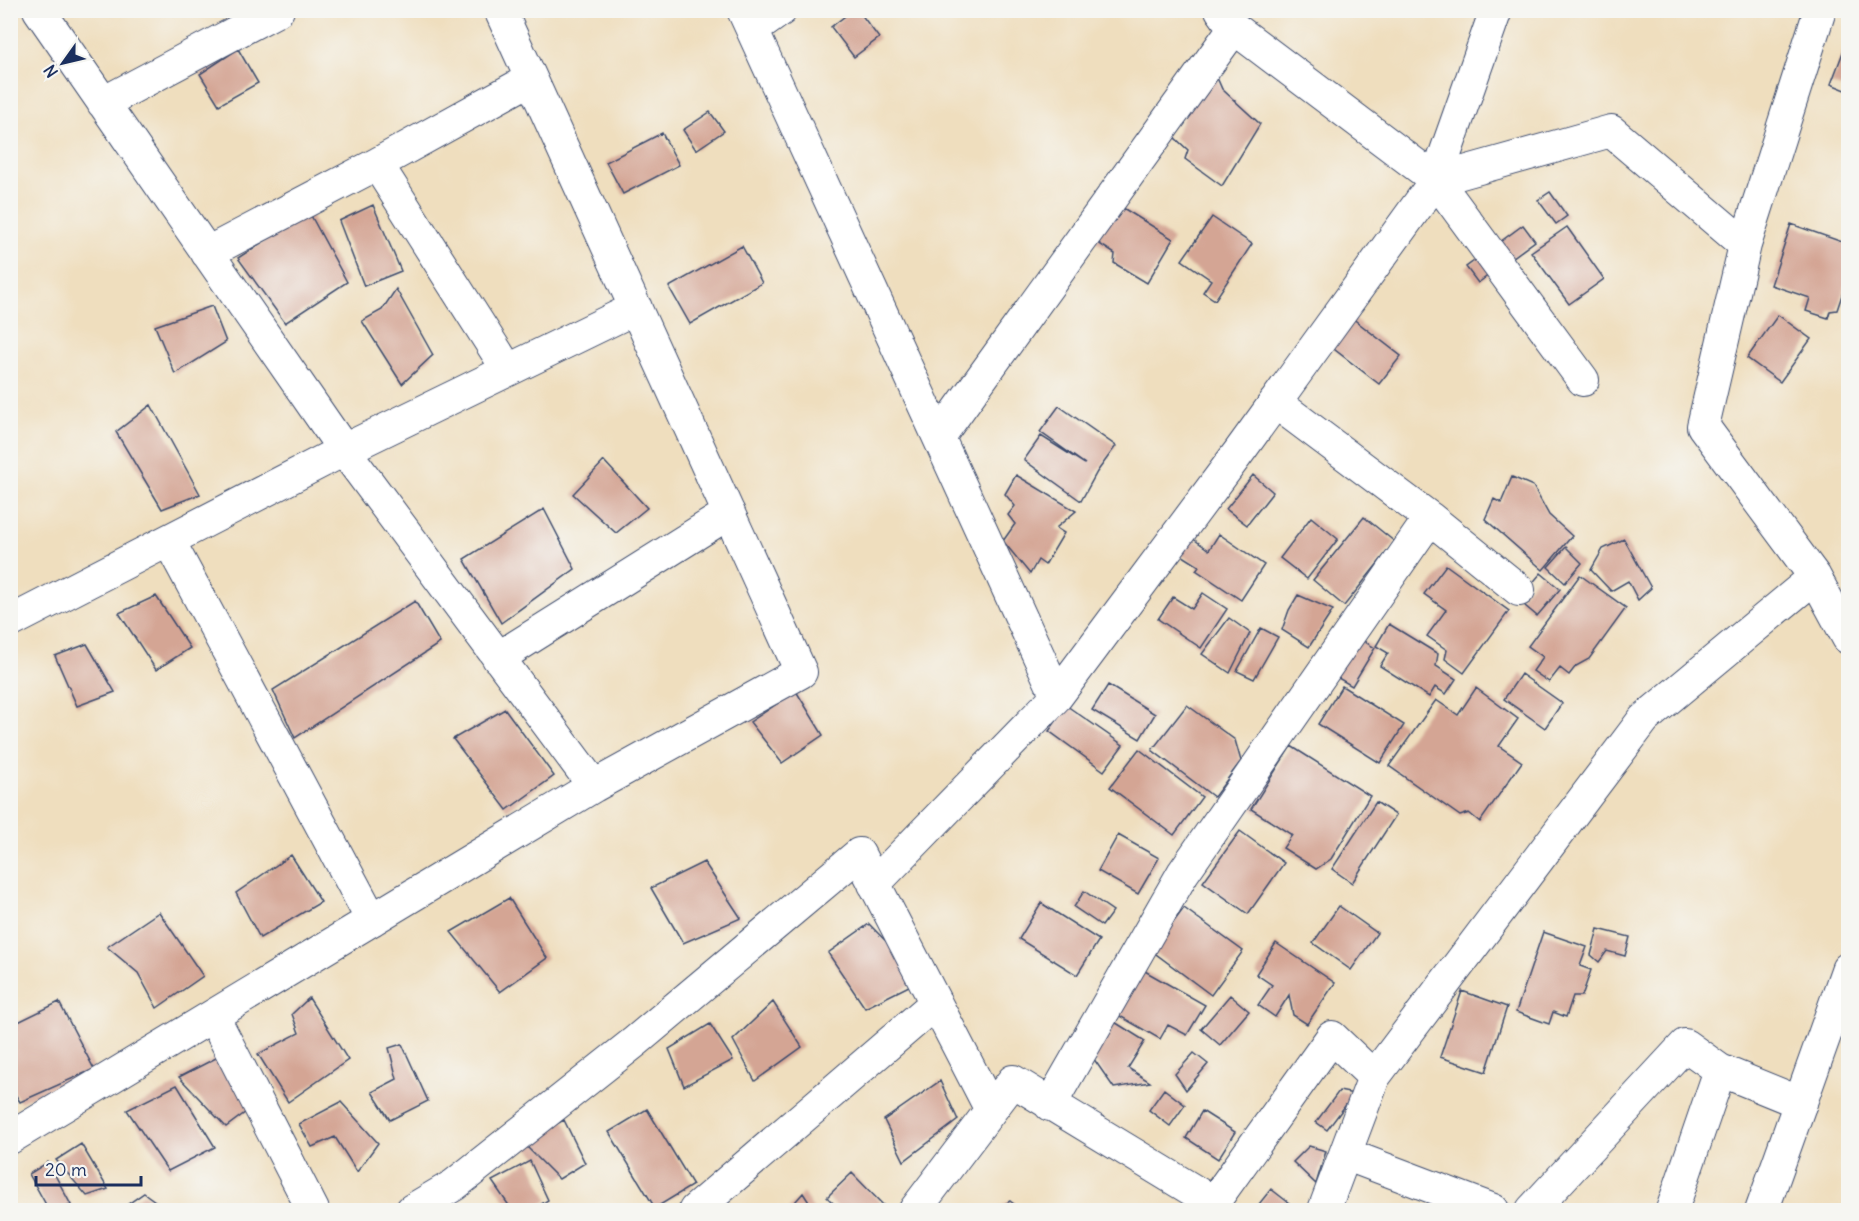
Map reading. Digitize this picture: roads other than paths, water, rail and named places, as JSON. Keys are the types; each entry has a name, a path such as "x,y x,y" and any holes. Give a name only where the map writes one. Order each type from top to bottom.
{"street":[{"path":"39,10 344,450 594,786"},
{"path":"103,103 278,10"},
{"path":"10,1138 594,786 801,672 500,10"},
{"path":"781,10 748,20 1057,696"},
{"path":"874,884 1057,696 1436,180 1496,10"},
{"path":"1820,10 1745,245 1703,426 1815,577 1848,638"},
{"path":"939,437 1227,20 1436,180 1583,380"},
{"path":"207,253 377,164 531,79"},
{"path":"1436,180 1611,132 1745,245"},
{"path":"377,164 508,370"},
{"path":"10,622 344,450 636,308"},
{"path":"1275,402 1430,518 1519,590"},
{"path":"498,658 729,513"},
{"path":"1050,1105 1183,873 1430,518"},
{"path":"169,541 372,920"},
{"path":"1324,1210 1374,1077 1644,719 1815,577"},
{"path":"423,1208 636,1041 859,854 991,1110"},
{"path":"1762,1210 1848,969"},
{"path":"695,1210 936,1003"},
{"path":"213,1016 312,1210"},
{"path":"915,1210 1013,1081 1211,1207 1332,1037 1374,1077"},
{"path":"1532,1210 1685,1045 1720,1070 1801,1103"},
{"path":"1672,1210 1720,1070"},
{"path":"1345,1154 1493,1210"}]}
